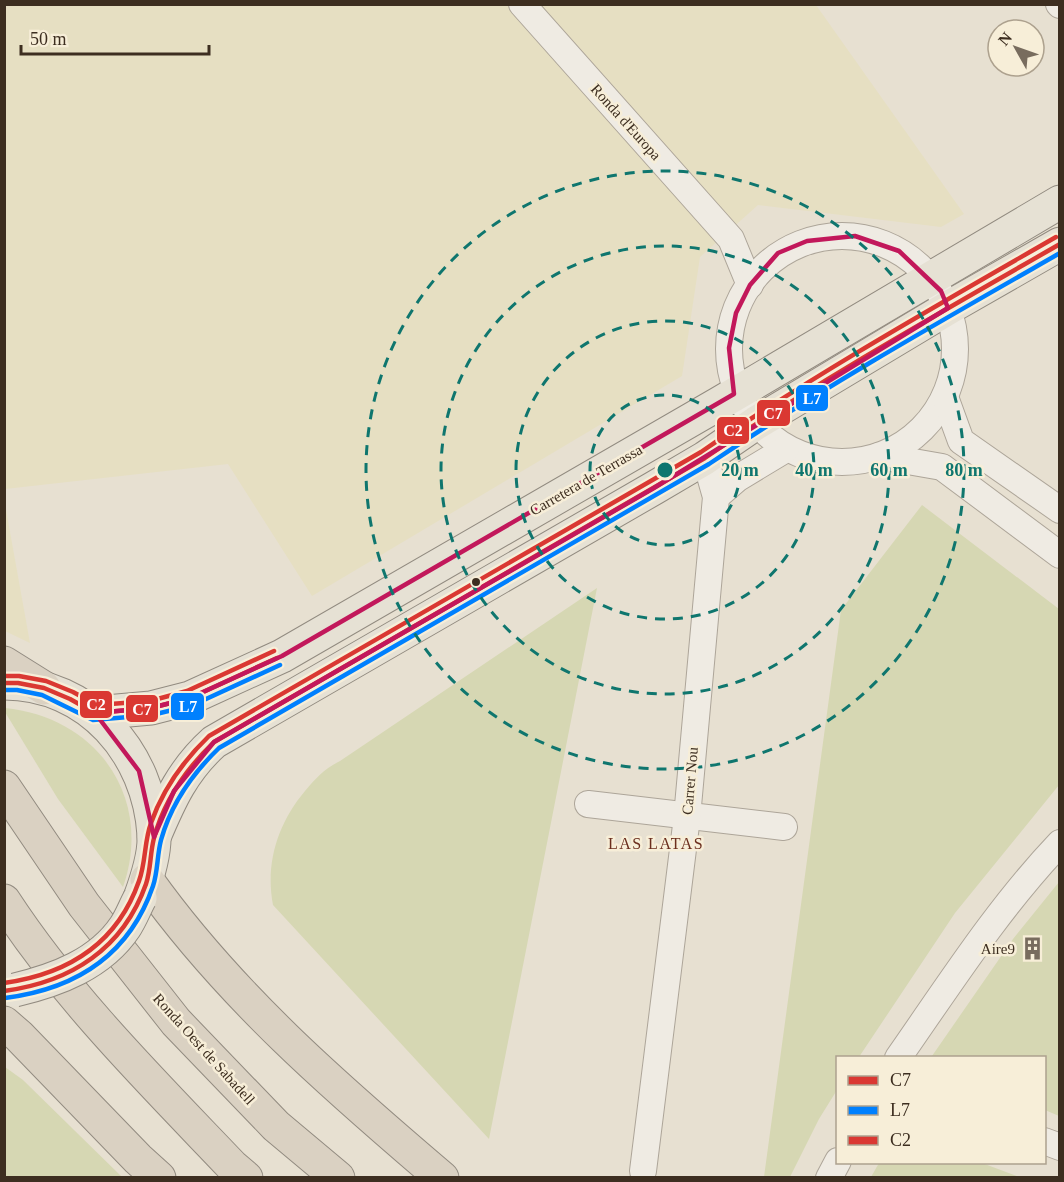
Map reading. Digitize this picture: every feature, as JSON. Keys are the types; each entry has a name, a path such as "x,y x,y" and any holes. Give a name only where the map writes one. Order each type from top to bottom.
{"highway":[{"path":"4,663 44,688"},
{"name":"Ronda Oest de Sabadell","path":"4,787 84,905 176,1022 276,1126 338,1178"},
{"path":"144,889 274,1027 384,1129 442,1178"},
{"path":"4,902 30,941 130,1060 246,1178"},
{"path":"4,1023 19,1035 159,1178"}],"main road":[{"name":"Carretera de Terrassa","path":"94,713 151,708 190,698 282,657 728,389 931,278 1059,202"},
{"path":"10,991 42,984 69,973 98,955 125,927 144,889 154,837 174,791 190,767 214,742 705,458 756,423 1059,244"},
{"path":"705,458 728,389"},
{"path":"4,684 18,683 44,688 94,713 128,752 139,771 150,804 154,837"}],"street":[{"name":"Ronda d'Europa","path":"522,4 731,239 750,285"},
{"path":"831,236 855,236 878,241 899,251 931,278 941,291 948,308 954,330 955,354 945,397 927,425 901,446 860,459 822,458 786,449 742,410 728,389 729,348 736,313 750,285 778,253 807,241 831,236"},
{"path":"731,239 778,253"},
{"path":"945,397 961,441 1059,510"},
{"path":"716,497 738,478 786,449"},
{"path":"875,456 942,467 1059,555"},
{"name":"Carrer Nou","path":"643,1172 687,817 716,497 705,458"},
{"path":"588,804 783,827"},
{"path":"899,1056 978,944 1038,866 1059,843"},
{"path":"829,1178 836,1163"}],"highlighted area":[{"path":"855,236 899,251 941,291 948,308 654,488 214,742 174,791 154,837 139,771 95,713 151,708 190,698 282,656 734,394 729,348 736,313 750,285 778,253 807,241"}],"shaded area":[{"path":"4,5 816,5 964,214 941,227 758,205 700,257 682,376 312,596 228,464 5,489"},
{"path":"5,504 30,643 5,631"}],"green space":[{"path":"922,505 1059,609 1059,785 955,913 860,1056 836,1056 836,1092 819,1119 790,1177 764,1177 841,610"},
{"path":"597,588 489,1139 273,905 272,859 287,816 305,791 325,771"},
{"path":"5,708 38,715 67,727 91,745 110,768 124,794 131,823 131,854 123,887 58,799 5,712"},
{"path":"1059,882 1059,1116 1046,1110 1046,1056 932,1056 1013,939"},
{"path":"5,1067 23,1080 122,1177 5,1177"},
{"path":"878,1164 985,1164 1019,1177 871,1177"}],"transit line":[{"name":"C2","path":"4,983 27,979 69,963 103,939 118,922 130,903 139,881 149,830 156,810 183,765 209,736 701,452 832,368 1056,237"},
{"name":"C7","path":"4,991 51,980 72,970 109,944 124,927 146,884 154,838 170,798 185,774 214,742 705,458 836,374 1060,244"},
{"name":"L7","path":"5,998 54,987 76,977 96,965 130,932 143,911 153,886 161,840 170,814 191,779 219,748 709,464 838,382 1060,253"},
{"name":"C2","path":"4,676 46,681 97,705 150,701 187,691 274,651"},
{"name":"C7","path":"4,683 44,688 95,713 151,708 190,698 277,658"},
{"name":"L7","path":"4,690 42,695 93,720 152,715 193,705 280,665"}],"place":[{"name":"Aire9","path":"1033,949"}],"district":[{"name":"LAS LATAS","path":"656,843"}]}
